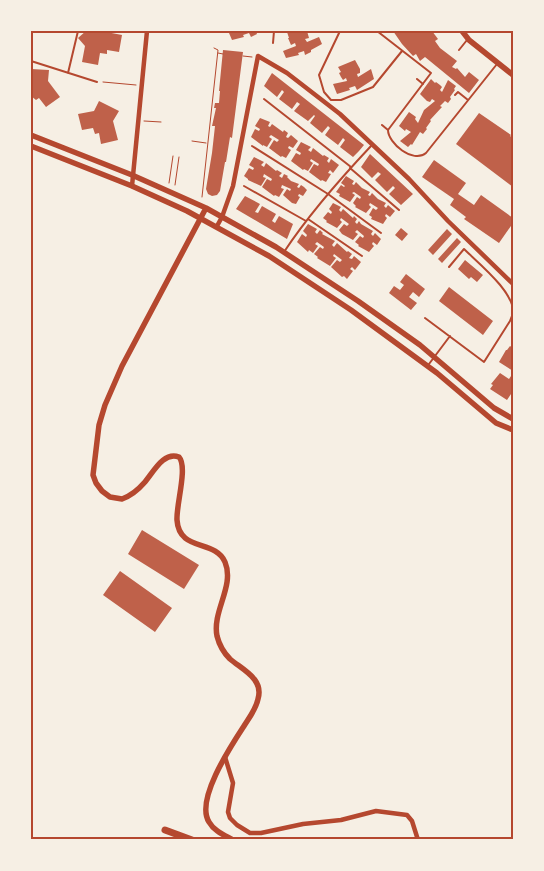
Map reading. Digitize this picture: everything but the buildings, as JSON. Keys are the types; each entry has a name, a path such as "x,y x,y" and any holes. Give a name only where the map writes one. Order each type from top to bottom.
{"highway":[{"path":"165,830 192,840"}],"main road":[{"path":"462,31 468,39 513,75"},
{"path":"31,135 132,175 206,208 284,252 358,301 434,357 494,408 513,418"},
{"path":"31,146 132,186 201,217 269,256 312,283 428,366 492,419 513,430"},
{"path":"206,208 111,388 99,425 93,474 102,492 110,497 122,499 139,488 166,458 176,456 182,461 183,468 177,518 179,530 185,538 213,551 224,560 227,576 216,619 217,636 228,656 252,676 259,695 258,702 225,756 205,803 208,821 211,826 233,840"}],"street":[{"path":"132,186 147,31"},
{"path":"217,226 233,186 258,57 287,72 373,144 409,179 448,222 513,284"},
{"path":"225,756 233,783 228,812 230,818 237,825 250,833 261,833 303,824 341,820 376,811 407,815 412,820 418,840"}],"lane":[{"path":"68,73 78,31"},
{"path":"273,43 274,31"},
{"path":"340,31 318,75 324,92 331,100 341,100 373,87 402,50"},
{"path":"377,31 432,73 388,130 388,136 392,141 410,155 420,157 426,153 498,63"},
{"path":"459,50 468,39"},
{"path":"31,61 97,82"},
{"path":"417,79 423,84"},
{"path":"456,95 458,92 468,100"},
{"path":"264,99 350,167 399,210"},
{"path":"382,125 388,130"},
{"path":"284,252 350,167 373,144"},
{"path":"252,146 328,194 381,233"},
{"path":"244,186 307,220 362,256"},
{"path":"425,318 484,362 513,314 511,301 504,290 464,249 449,267"},
{"path":"428,366 450,336"}],"path":[{"path":"202,197 218,50 214,48"},
{"path":"217,53 222,54"},
{"path":"243,56 258,57"},
{"path":"97,82 141,85"},
{"path":"207,116 211,117"},
{"path":"138,120 161,122"},
{"path":"192,141 208,143"},
{"path":"169,183 173,156"},
{"path":"175,185 179,157"}]}
